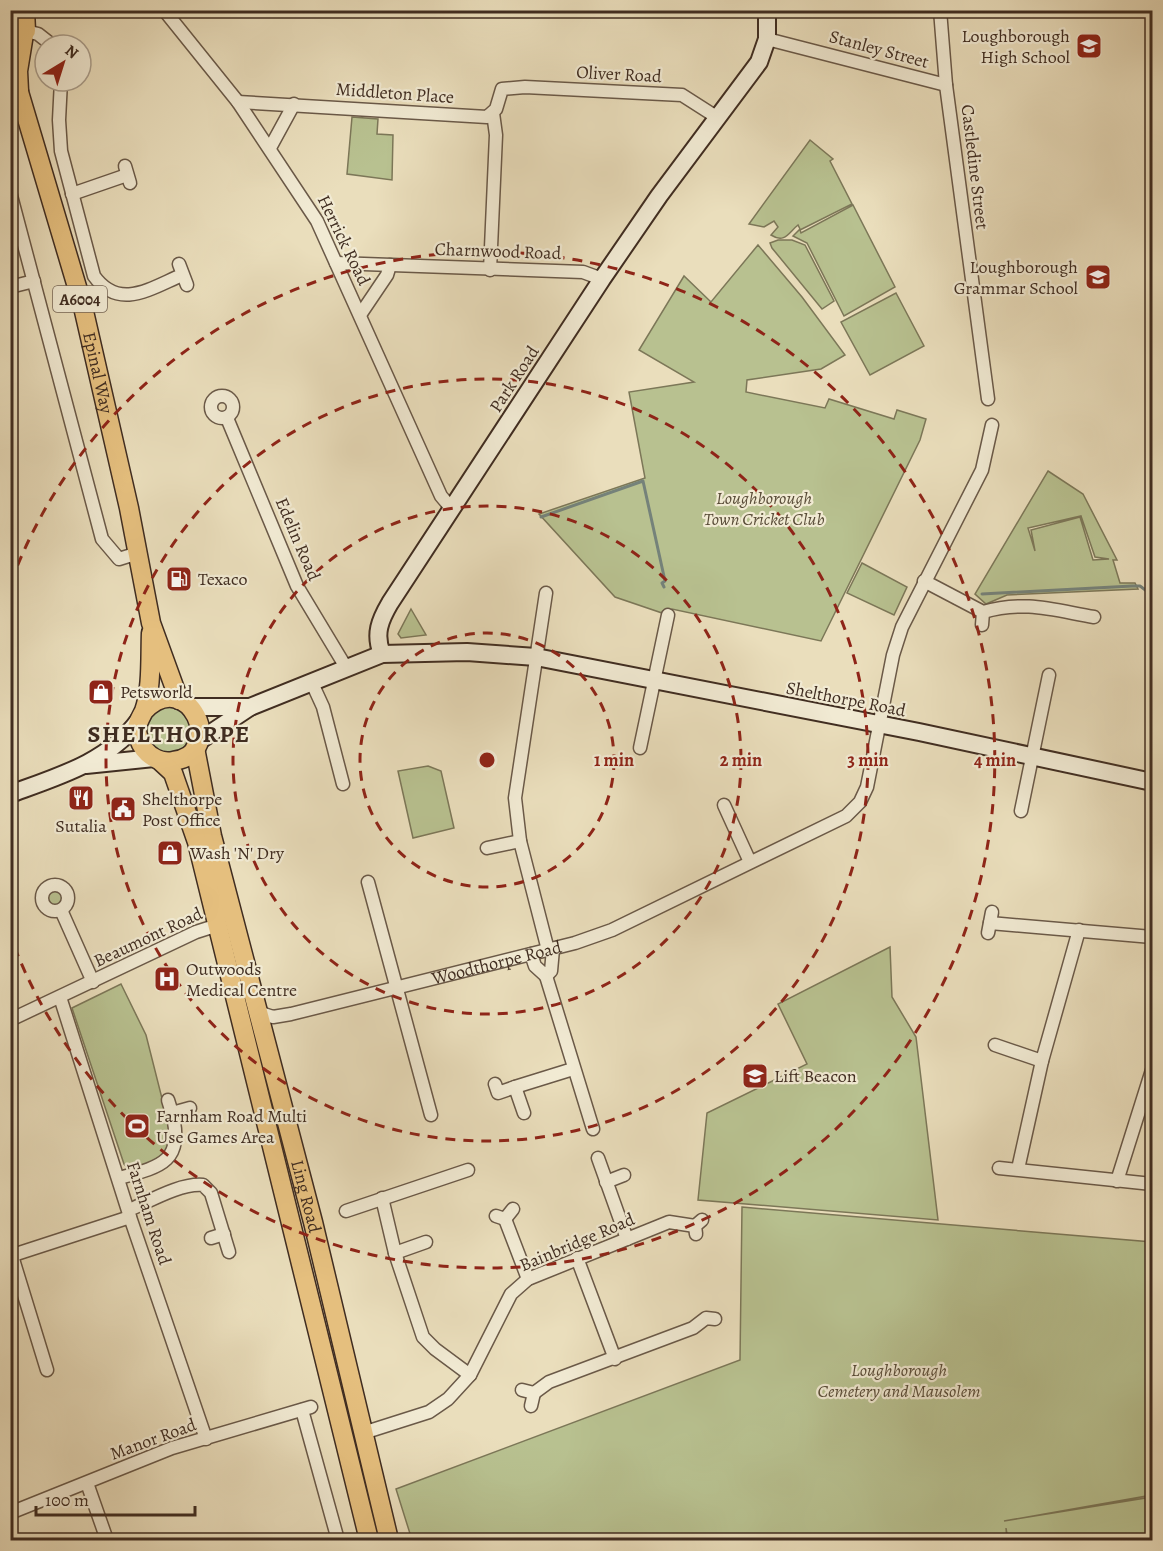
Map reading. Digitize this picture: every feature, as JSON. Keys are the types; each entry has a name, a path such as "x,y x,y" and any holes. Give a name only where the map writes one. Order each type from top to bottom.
{"main road":[{"name":"Epinal Way","path":"25,26 15,85 83,307 138,553 151,623 185,704"},
{"name":"Epinal Way","path":"141,716 149,678 151,623"},
{"path":"141,716 156,701 185,704"},
{"name":"A6004","path":"185,704 200,722 197,744"},
{"name":"A6004","path":"141,716 137,729 141,746 157,759"},
{"path":"157,759 180,760 197,744"},
{"name":"Ling Road","path":"197,744 212,836 313,1222 389,1540"},
{"name":"Ling Road","path":"157,759 172,773 197,842 369,1540"},
{"path":"235,995 258,1012"}],"street":[{"name":"Herrick Road","path":"164,10 238,102 313,213 441,496 452,509"},
{"name":"Park Road","path":"382,654 377,635 380,621 602,279 755,68 767,39 767,10"},
{"name":"Castledine Street","path":"940,10 946,85 988,399"},
{"name":"Stanley Street","path":"767,39 946,85"},
{"name":"Oliver Road","path":"493,113 502,89 512,87 682,95 718,118"},
{"path":"61,93 59,134 94,276 103,288 112,293 134,295 183,274"},
{"name":"Middleton Place","path":"238,102 476,117 487,117 493,113"},
{"path":"270,148 294,104"},
{"path":"490,270 496,135 493,113"},
{"path":"72,194 127,175"},
{"path":"10,192 102,539 118,559 138,553"},
{"name":"Charnwood Road","path":"336,263 583,272 602,279"},
{"path":"360,315 387,274 390,265"},
{"path":"10,287 34,281"},
{"name":"Edelin Road","path":"227,418 297,586 347,669"},
{"name":"Woodthorpe Road","path":"258,1012 273,1017 291,1014 551,949 612,930 846,816 855,809 867,787 878,725 902,627 982,470 992,425"},
{"path":"924,581 982,618 1007,605 1041,606 1094,616"},
{"path":"546,593 516,785 520,841 551,949 551,972 546,976"},
{"path":"640,748 668,615"},
{"name":"Shelthorpe Road","path":"382,654 467,651 536,657 1152,782"},
{"path":"197,744 250,707 382,654"},
{"path":"1021,811 1049,675"},
{"path":"312,683 323,707 343,784"},
{"path":"185,704 250,707"},
{"path":"10,794 85,765 126,738 141,716"},
{"path":"85,765 157,759"},
{"path":"724,805 750,862"},
{"path":"487,848 520,841"},
{"path":"368,882 431,1115"},
{"name":"Beaumont Road","path":"61,910 93,982"},
{"path":"990,922 1152,937"},
{"name":"Beaumont Road","path":"10,1020 196,932 218,926"},
{"path":"1018,1168 1042,1061 1079,930"},
{"path":"531,954 535,966 546,976 593,1129"},
{"name":"Farnham Road","path":"60,997 129,1213 206,1439"},
{"path":"995,1045 1042,1061"},
{"path":"495,1084 498,1093 573,1069"},
{"path":"1117,1181 1152,1070"},
{"path":"516,1087 524,1113"},
{"path":"119,1178 158,1166 169,1158 177,1139 168,1100"},
{"path":"172,1113 190,1108"},
{"path":"598,1158 627,1239"},
{"path":"999,1168 1018,1168 1152,1184"},
{"name":"Ling Road","path":"346,1211 468,1170"},
{"path":"606,1182 624,1175"},
{"path":"47,1370 11,1256 129,1213 184,1188 204,1185 211,1193 229,1252"},
{"path":"382,1198 395,1252 423,1337 470,1376"},
{"path":"505,1215 528,1279"},
{"name":"Bainbridge Road","path":"363,1433 429,1412 448,1399 470,1376 500,1310 511,1294 528,1279 669,1222 698,1227"},
{"path":"211,1238 224,1234"},
{"path":"395,1252 426,1242"},
{"path":"578,1258 615,1359"},
{"path":"531,1406 528,1391 693,1328 707,1315"},
{"name":"Manor Road","path":"10,1513 172,1448 307,1409 338,1540"},
{"path":"87,1483 107,1540"}],"green space":[{"path":"352,117 378,119 377,134 393,135 392,180 347,174"},
{"path":"810,140 833,159 830,161 852,204 800,230 801,233 853,205 895,287 844,316 807,243 793,236 800,229 798,225 786,236 780,238 771,235 778,227 774,221 764,227 749,224"},
{"path":"778,240 792,240 805,245 834,301 822,309 772,248 770,243"},
{"name":"Loughborough Town Cricket Club","path":"758,245 802,297 845,355 821,369 747,380 746,392 825,408 829,399 894,419 897,410 926,419 920,440 821,641 672,609 668,615 615,597 539,514 645,478 629,392 694,382 639,350 684,276 711,302"},
{"path":"896,293 924,346 870,375 841,322"},
{"path":"1048,471 1083,494 1117,560 1113,560 1120,583 1135,583 1138,589 1007,595 986,604 975,594","holes":["1081,516 1095,557 1109,559 1093,560 1080,517 1031,530 1035,551 1028,528"]},
{"path":"862,563 907,587 894,615 847,593"},
{"path":"411,609 426,635 401,638 398,634"},
{"path":"169,707 185,714 192,730 185,746 169,753 153,746 146,730 153,714"},
{"path":"428,766 441,771 454,828 413,838 398,771"},
{"path":"55,885 64,889 68,898 64,907 55,911 46,907 42,898 46,889"},
{"path":"890,947 892,997 916,1037 938,1220 698,1200 707,1113 807,1064 778,1004"},
{"path":"121,984 146,1035 171,1134 167,1149 157,1159 151,1163 128,1168 124,1164 72,1008"},
{"name":"Loughborough Cemetery and Mausolem","path":"742,1207 1152,1242 1152,1495 1004,1521 1152,1497 1152,1540 1008,1540 1006,1528 1007,1540 412,1540 396,1489 740,1360"}],"waterway":[{"path":"541,517 643,481 665,581 662,583 664,587"},
{"path":"982,594 1140,586 1152,595"}],"place":[{"name":"Loughborough High School","path":"1089,46"},
{"name":"Loughborough Grammar School","path":"1098,277"},
{"name":"Texaco","path":"179,579"},
{"name":"Petsworld","path":"101,692"},
{"name":"Sutalia","path":"81,798"},
{"name":"Shelthorpe Post Office","path":"123,809"},
{"name":"Wash 'N' Dry","path":"170,853"},
{"name":"Outwoods Medical Centre","path":"167,979"},
{"name":"Lift Beacon","path":"755,1076"},
{"name":"Farnham Road Multi Use Games Area","path":"137,1126"}],"district":[{"name":"SHELTHORPE","path":"169,734"}]}
